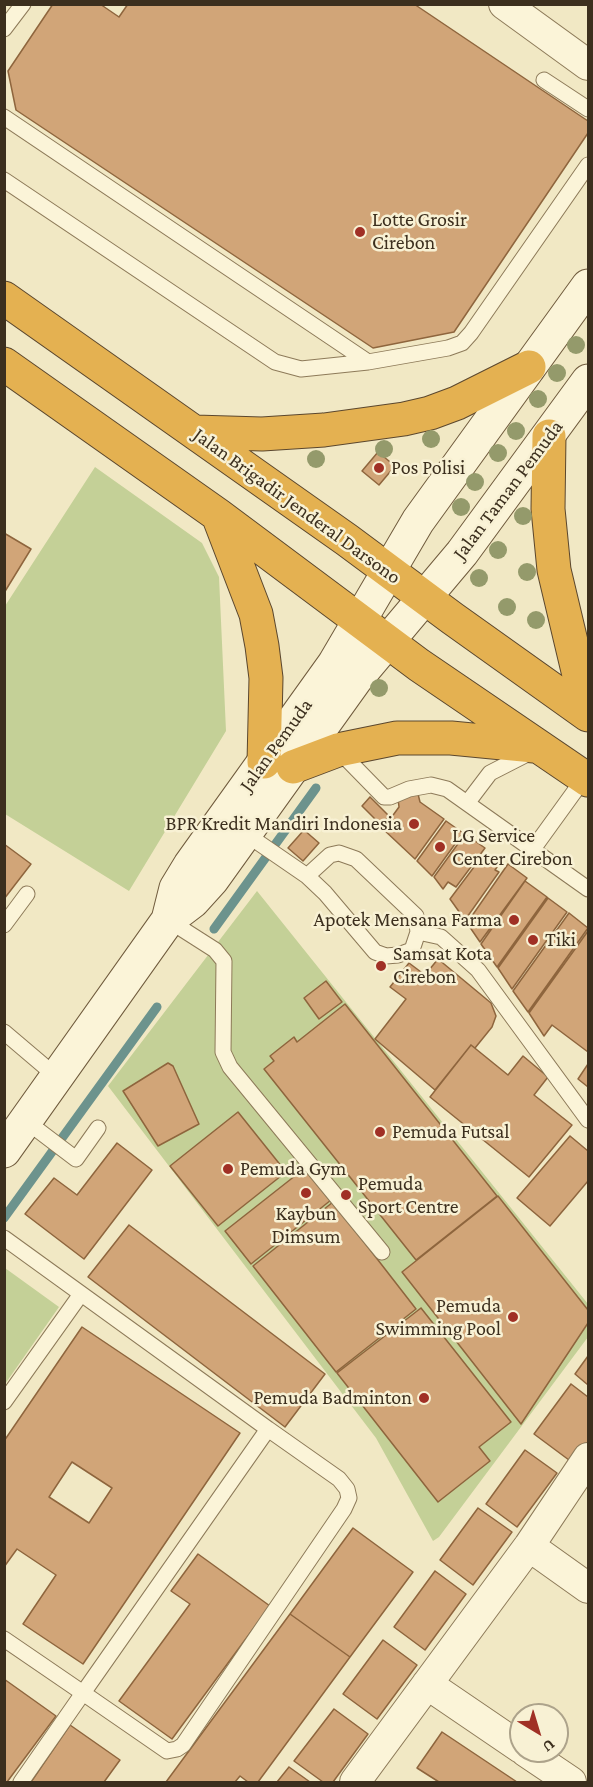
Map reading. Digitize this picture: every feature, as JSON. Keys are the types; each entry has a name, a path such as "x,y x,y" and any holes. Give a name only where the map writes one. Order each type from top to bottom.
{"highway":[{"name":"Jalan Brigadir Jenderal Darsono","path":"4,298 588,714"},
{"path":"4,364 218,515 387,642 587,778"},
{"path":"195,432 272,434 352,427 404,419 457,403 529,367"},
{"path":"549,436 548,509 554,570 584,673 588,714"},
{"path":"218,515 256,614 279,764 397,738 428,736 542,747"}],"street":[{"path":"504,4 588,65"},
{"path":"389,571 418,521 588,286"},
{"name":"Jalan Taman Pemuda","path":"425,598 462,553 588,381"},
{"name":"Jalan Pemuda","path":"4,1151 168,920 176,888 244,833 334,664 389,571"},
{"name":"Jalan Pemuda","path":"279,764 425,598"},
{"path":"355,1782 529,1546 588,1458"},
{"path":"529,1546 588,1588"},
{"path":"427,1684 509,1740"},
{"path":"542,1763 570,1782"}],"lane":[{"path":"4,29 17,7"},
{"path":"544,80 588,108"},
{"path":"4,117 368,362"},
{"path":"4,180 275,362 301,369 368,362 448,348 462,343 588,165"},
{"path":"468,802 490,773 542,747"},
{"path":"338,750 384,798 409,789 431,785 447,789 588,889"},
{"path":"532,849 587,778"},
{"path":"244,833 307,876 325,892 375,952 386,956 412,950 418,932 416,916 356,859 339,853 330,855 307,876"},
{"path":"4,925 27,894"},
{"path":"168,920 215,950 224,961 223,1052 230,1067 382,1252"},
{"path":"418,932 441,937 478,970 588,1120"},
{"path":"4,1032 57,1077"},
{"path":"26,1121 76,1159 98,1128"},
{"path":"4,1238 339,1479 347,1489 349,1498 345,1509 183,1745 177,1749 167,1751 4,1639"},
{"path":"4,1402 81,1294"},
{"path":"21,1782 268,1429"}],"green space":[{"path":"95,467 202,543 219,577 226,731 129,891 5,814 5,606"},
{"name":"Pemuda Sport Centre","path":"257,891 588,1304 588,1337 439,1537 433,1541 376,1438 108,1086"},
{"path":"5,1268 59,1307 5,1384"}],"building":[{"name":"Lotte Grosir Cirebon","path":"53,4 100,4 119,17 128,4 414,4 588,121 588,133 454,332 373,348 16,110 8,71"},
{"name":"Pos Polisi","path":"378,452 395,466 379,485 362,471"},
{"path":"4,533 31,549 4,593"},
{"name":"BPR Kredit Mandiri Indonesia","path":"418,794 420,802 444,819 415,859 383,829 399,807 398,799"},
{"path":"370,797 389,816 382,826 362,806"},
{"name":"LG Service Center Cirebon","path":"446,821 463,833 432,876 417,861"},
{"path":"304,830 319,843 303,861 288,848"},
{"path":"465,834 485,848 456,887 448,882 443,889 434,877"},
{"path":"4,844 31,864 4,899"},
{"path":"480,859 484,862 486,859 497,867 495,870 499,872 465,920 450,899"},
{"path":"508,864 527,878 480,942 467,923"},
{"name":"Apotek Mensana Farma","path":"525,881 547,897 497,967 481,944"},
{"name":"Tiki","path":"548,898 567,912 512,989 498,968"},
{"path":"569,913 588,928 528,1012 513,991"},
{"path":"588,931 588,1052 552,1025 544,1036 529,1013"},
{"path":"438,959 491,1003 496,1016 492,1027 475,1048 471,1045 435,1090 375,1039 406,999 390,987 409,963 425,975"},
{"path":"326,981 342,1002 319,1019 304,998"},
{"name":"Pemuda Futsal","path":"345,1004 497,1196 416,1260 264,1069 274,1061 270,1056 294,1037 297,1042"},
{"path":"471,1045 508,1075 523,1056 548,1077 534,1095 572,1125 529,1177 430,1097"},
{"path":"168,1063 173,1066 199,1124 158,1146 123,1091"},
{"path":"588,1064 588,1087 578,1079"},
{"name":"Pemuda Gym","path":"238,1112 286,1172 218,1226 170,1166"},
{"path":"570,1136 588,1151 588,1181 550,1226 517,1198"},
{"path":"117,1143 152,1170 84,1259 25,1214 54,1178 77,1195"},
{"path":"305,1168 331,1200 251,1264 225,1231"},
{"name":"Pemuda Swimming Pool","path":"498,1196 588,1310 588,1323 521,1424 402,1272"},
{"path":"333,1202 416,1309 336,1372 253,1266"},
{"path":"129,1225 325,1374 285,1427 88,1277"},
{"name":"Pemuda Badminton","path":"421,1308 511,1422 479,1447 490,1461 438,1502 337,1373"},
{"path":"82,1327 240,1433 83,1664 23,1624 56,1575 17,1549 4,1567 4,1441","holes":["72,1462 112,1488 89,1523 49,1497"]},
{"path":"588,1356 588,1385 575,1374"},
{"path":"571,1384 588,1397 588,1442 573,1463 534,1434"},
{"path":"525,1450 557,1473 517,1527 486,1504"},
{"path":"478,1508 512,1532 473,1585 440,1560"},
{"path":"353,1528 413,1572 350,1657 290,1614"},
{"path":"198,1554 270,1606 172,1739 119,1701 190,1604 171,1591"},
{"path":"435,1571 466,1594 425,1650 394,1627"},
{"path":"290,1614 350,1657 258,1782 248,1782 240,1776 235,1782 166,1782"},
{"path":"383,1640 417,1665 377,1719 343,1694"},
{"path":"4,1679 56,1716 7,1782 4,1782"},
{"path":"334,1709 368,1734 333,1782 323,1782 294,1761"},
{"path":"70,1725 120,1760 104,1782 31,1782"},
{"path":"442,1732 517,1782 439,1782 417,1768"},
{"path":"289,1767 310,1782 277,1782"}],"waterway":[{"path":"214,929 316,788"},
{"path":"4,1218 157,1007"}],"place":[{"name":"Lotte Grosir Cirebon","path":"360,232"},
{"name":"Pos Polisi","path":"379,468"},
{"name":"BPR Kredit Mandiri Indonesia","path":"414,824"},
{"name":"LG Service Center Cirebon","path":"440,847"},
{"name":"Apotek Mensana Farma","path":"514,920"},
{"name":"Tiki","path":"533,940"},
{"name":"Samsat Kota Cirebon","path":"381,966"},
{"name":"Pemuda Futsal","path":"380,1132"},
{"name":"Pemuda Gym","path":"228,1169"},
{"name":"Kaybun Dimsum","path":"306,1193"},
{"name":"Pemuda Sport Centre","path":"346,1195"},
{"name":"Pemuda Swimming Pool","path":"513,1317"},
{"name":"Pemuda Badminton","path":"424,1398"}]}
